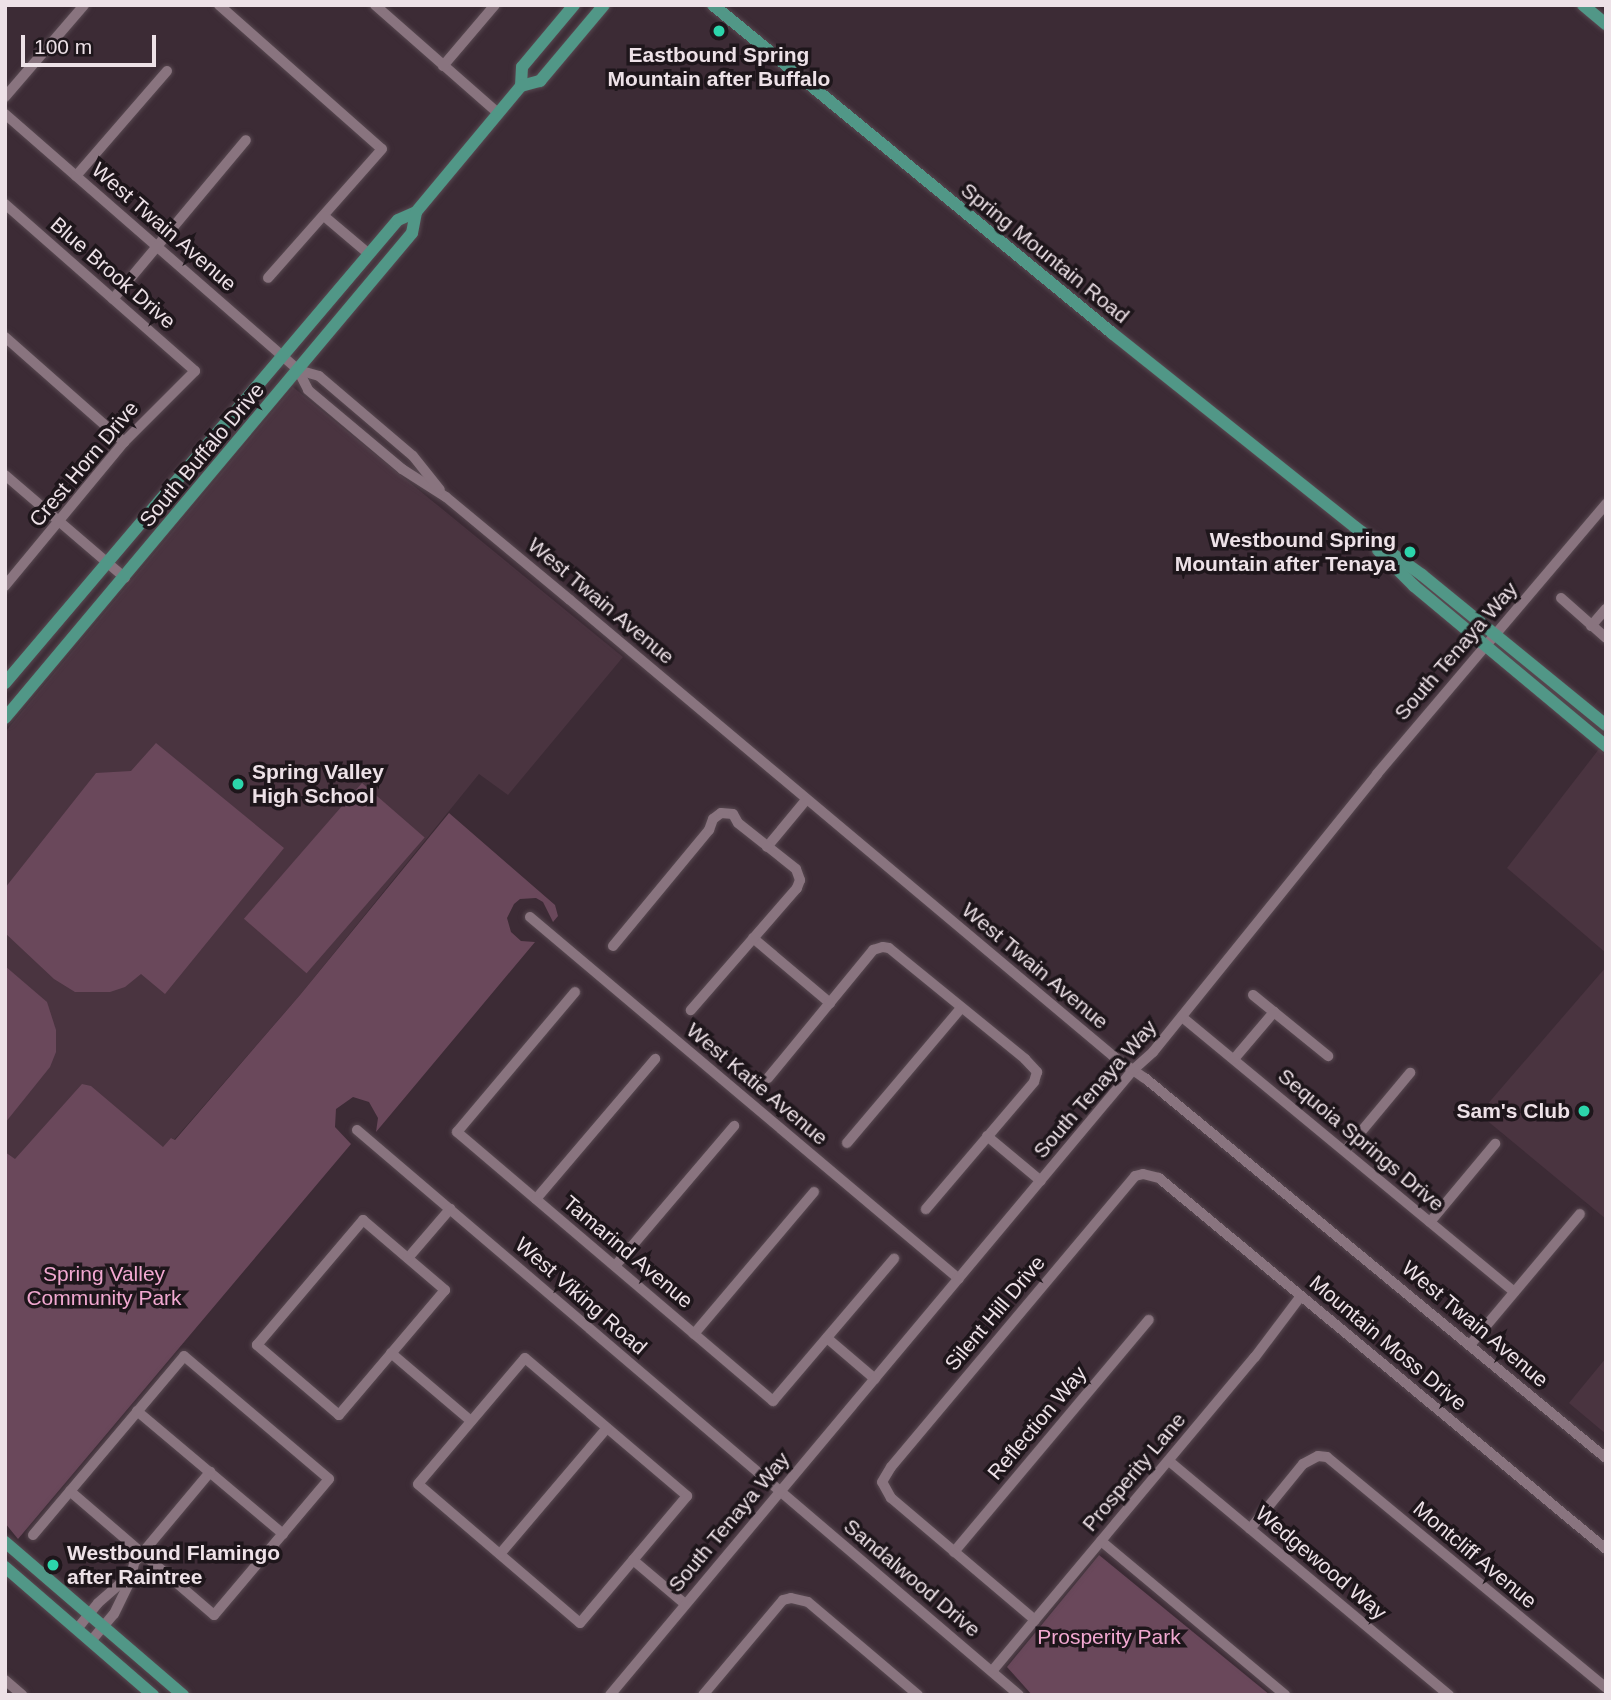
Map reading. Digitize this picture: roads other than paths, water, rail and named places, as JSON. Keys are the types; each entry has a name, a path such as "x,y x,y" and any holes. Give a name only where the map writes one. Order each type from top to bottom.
{"main road":[{"name":"South Buffalo Drive","path":"521,86 522,66 574,5"},
{"name":"South Buffalo Drive","path":"5,683 398,220 416,212 521,86 540,81 604,5"},
{"name":"Spring Mountain Road","path":"713,5 1102,325 1355,527 1422,575 1606,725"},
{"path":"1583,5 1606,24"},
{"name":"South Buffalo Drive","path":"5,718 412,233 416,212"},
{"name":"Spring Mountain Road","path":"1355,527 1414,586 1606,746"},
{"path":"5,1542 183,1695"},
{"path":"5,1567 153,1695"}],"street":[{"path":"5,97 85,5"},
{"path":"219,5 382,149 268,278"},
{"path":"375,5 498,113"},
{"path":"443,66 495,5"},
{"path":"76,176 167,71"},
{"name":"West Twain Avenue","path":"5,114 298,370 307,390 402,469 446,497 806,800 1606,1458"},
{"path":"113,299 246,141"},
{"name":"Blue Brook Drive","path":"6,208 195,371"},
{"path":"324,216 369,254"},
{"path":"5,337 124,442"},
{"name":"West Twain Avenue","path":"298,370 319,376 413,456 446,497"},
{"name":"Crest Horn Drive","path":"5,586 60,523 124,442 195,371"},
{"path":"5,475 125,578"},
{"name":"South Tenaya Way","path":"610,1695 1133,1070 1182,1017 1377,774 1606,504"},
{"path":"1561,598 1606,638"},
{"path":"1591,626 1606,609"},
{"path":"768,847 806,800"},
{"path":"613,946 709,830 716,816 733,814 738,823 800,874 797,888 691,1010"},
{"name":"West Katie Avenue","path":"530,918 959,1279"},
{"path":"753,938 830,1003"},
{"path":"768,1078 873,950 890,948 1035,1067 1037,1077 926,1209"},
{"name":"Tamarind Avenue","path":"575,992 457,1132 774,1401 827,1338"},
{"path":"1253,995 1328,1056"},
{"path":"847,1143 961,1008"},
{"path":"1234,1059 1274,1012"},
{"name":"Sequoia Springs Drive","path":"1182,1017 1514,1292"},
{"path":"536,1199 654,1059"},
{"path":"1345,1152 1410,1073"},
{"path":"615,1266 734,1126"},
{"name":"West Viking Road","path":"357,1130 780,1492"},
{"path":"987,1136 1041,1181"},
{"path":"1430,1223 1495,1144"},
{"name":"Mountain Moss Drive","path":"1143,1174 1159,1178 1606,1549"},
{"name":"Silent Hill Drive","path":"954,1552 891,1498 882,1482 891,1466 1135,1176 1143,1174"},
{"path":"694,1334 814,1192"},
{"path":"408,1258 450,1209"},
{"path":"1470,1345 1580,1214"},
{"path":"363,1220 408,1258 445,1290 339,1415 257,1345 363,1220"},
{"path":"875,1379 827,1338 894,1259"},
{"name":"Prosperity Lane","path":"993,1670 1168,1461 1301,1296"},
{"name":"Reflection Way","path":"954,1552 1149,1320"},
{"path":"391,1353 471,1421"},
{"path":"33,1535 137,1411 184,1356 329,1479 214,1615 70,1491"},
{"path":"525,1357 687,1496 580,1623 418,1484 471,1421 525,1357"},
{"path":"137,1411 283,1534"},
{"path":"500,1554 607,1428"},
{"name":"Montcliff Avenue","path":"1250,1529 1303,1464 1318,1455 1327,1457 1606,1688"},
{"name":"Wedgewood Way","path":"1168,1461 1449,1695"},
{"path":"77,1629 130,1575 142,1553 210,1472"},
{"name":"Sandalwood Drive","path":"780,1492 993,1670 1019,1695"},
{"path":"1101,1541 1285,1695"},
{"path":"954,1552 1035,1620"},
{"path":"633,1560 685,1604"},
{"path":"92,1642 114,1614 130,1581 130,1575"},
{"path":"703,1695 783,1600 791,1598 808,1602 918,1695"},
{"path":"5,1680 22,1695"}],"place":[{"name":"Eastbound Spring Mountain after Buffalo","path":"719,31"},
{"name":"Westbound Spring Mountain after Tenaya","path":"1410,552"},
{"name":"Spring Valley High School","path":"238,784"},
{"name":"Sam's Club","path":"1584,1111"},
{"name":"Westbound Flamingo after Raintree","path":"53,1565"}],"park label":[{"name":"Spring Valley Community Park","path":"104,1286"},
{"name":"Prosperity Park","path":"1109,1637"}]}
